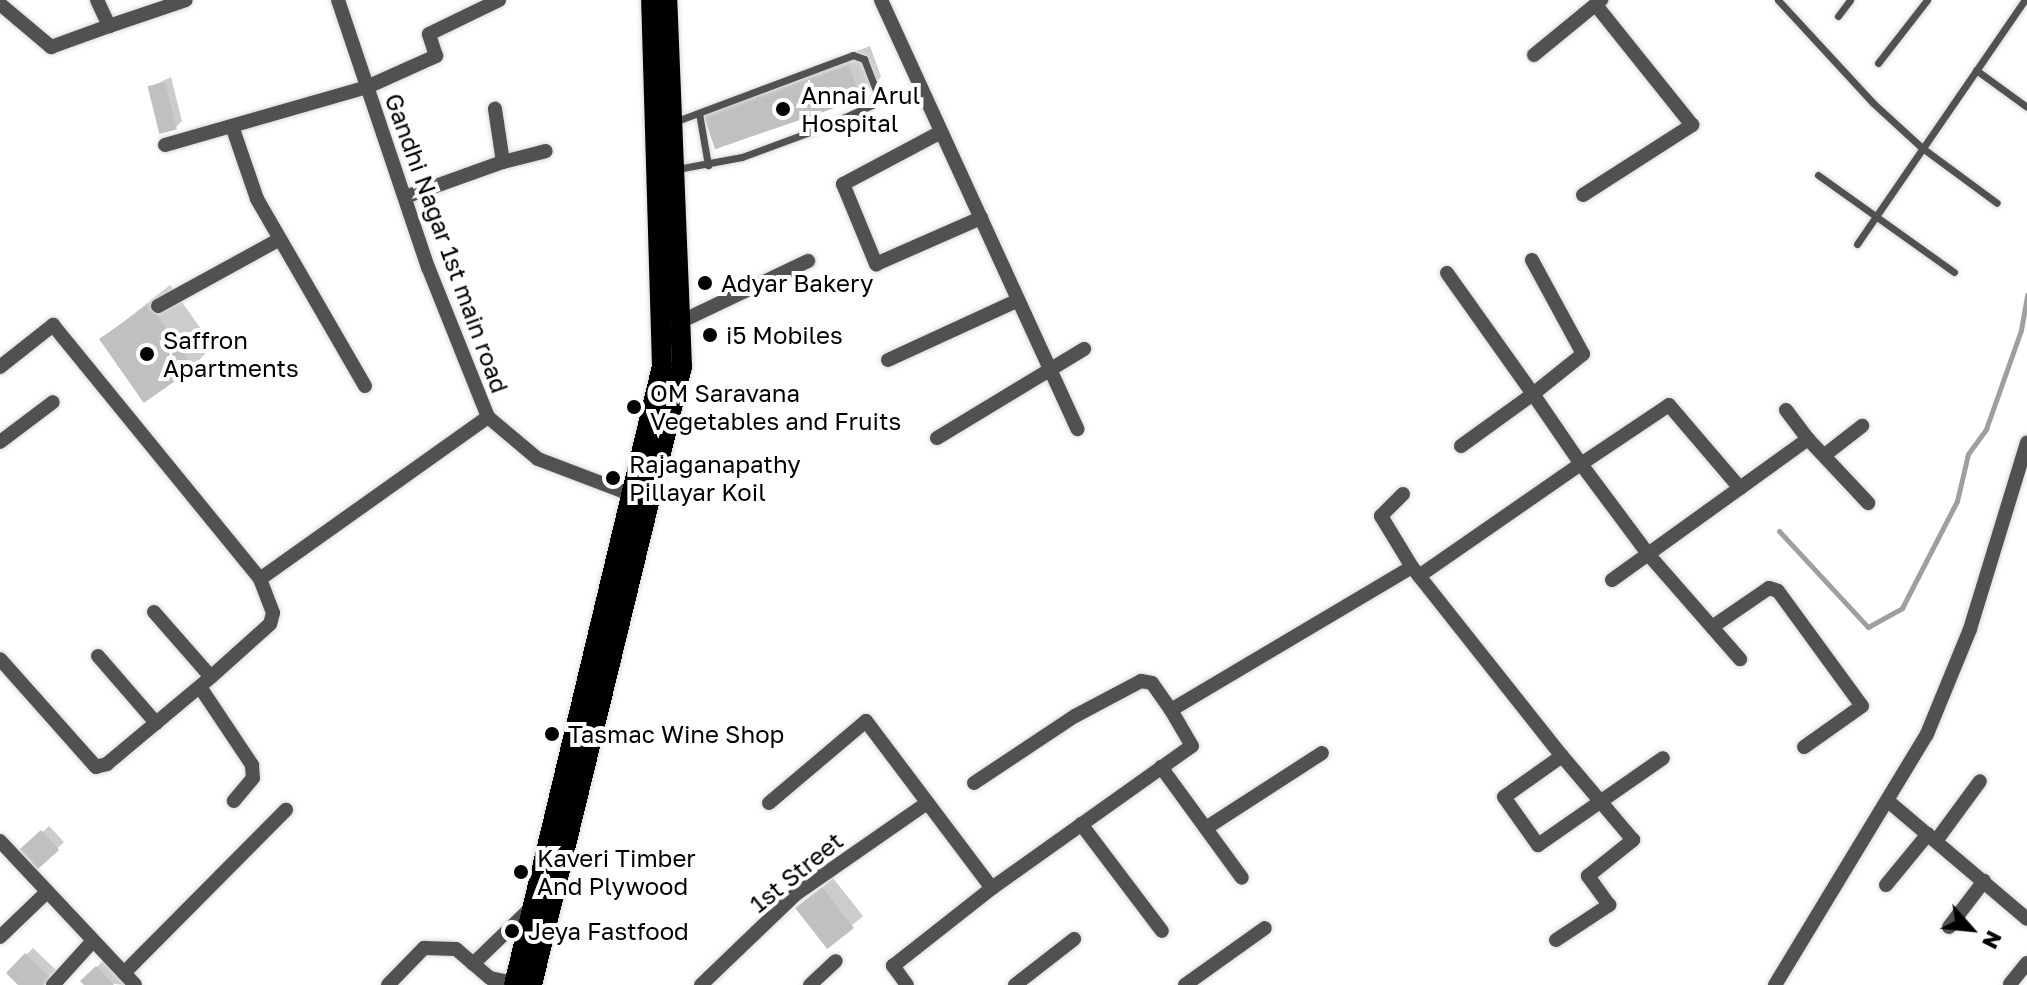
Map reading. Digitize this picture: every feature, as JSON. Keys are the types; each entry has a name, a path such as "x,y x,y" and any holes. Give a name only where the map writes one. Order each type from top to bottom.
{"main road":[{"path":"520,984 641,498 657,397 663,338 651,0"},
{"path":"520,984 533,906 641,498 682,367 674,169 668,123 667,0"}],"street":[{"path":"97,0 109,26"},
{"path":"0,4 51,47 186,0"},
{"name":"Gandhi Nagar 1st main road","path":"338,0 405,197 488,417 538,459 641,498"},
{"path":"165,145 367,87 436,56 429,34 499,0"},
{"path":"881,0 1077,429"},
{"path":"1534,55 1599,2 1692,125 1583,195"},
{"path":"495,109 503,162"},
{"path":"232,126 257,199 365,386"},
{"path":"941,132 843,184 876,264 981,218"},
{"path":"405,197 503,162 546,151"},
{"path":"158,306 280,239"},
{"path":"1461,446 1578,362 1583,354 1532,260"},
{"path":"680,322 808,261"},
{"path":"1447,273 1648,554 1740,659"},
{"path":"888,360 1016,301"},
{"path":"0,367 53,325 260,579 273,613 270,624 205,682 107,764 96,767 6,678 0,659"},
{"path":"937,438 1084,349"},
{"path":"0,442 53,402"},
{"path":"1171,710 1415,572 1669,405 1740,488"},
{"path":"1786,410 1808,439 1826,454 1868,503"},
{"path":"260,579 488,417"},
{"path":"1826,454 1862,426"},
{"path":"1612,580 1808,439"},
{"path":"1775,985 1888,801 1945,692 2027,442"},
{"path":"1403,494 1381,516 1415,572 1633,840 1588,876 1609,905 1556,940"},
{"path":"1712,627 1769,588 1778,591 1862,706 1804,747"},
{"path":"154,612 205,682 252,765 253,778 234,801"},
{"path":"98,656 156,723"},
{"path":"907,985 893,966 992,888 1192,746 1152,683 1141,681 1075,716 974,783"},
{"path":"769,803 866,721 992,888"},
{"path":"1206,828 1322,753"},
{"path":"1562,756 1504,797 1538,845 1663,758"},
{"path":"1161,767 1242,878"},
{"path":"1886,885 1932,838 1980,781"},
{"path":"1888,801 2027,919"},
{"name":"1st Street","path":"701,985 796,894 927,803"},
{"path":"124,973 286,810"},
{"path":"1081,824 1162,931"},
{"path":"0,841 91,943 135,985"},
{"path":"1949,927 1984,881"},
{"path":"0,937 47,892"},
{"path":"473,964 533,906"},
{"path":"1185,985 1265,928"},
{"path":"1015,985 1074,939"},
{"path":"53,985 91,943"},
{"path":"388,985 424,948 456,949 490,978 520,984"},
{"path":"810,985 836,961"},
{"path":"2010,984 2027,963"}],"lane":[{"path":"1778,0 1873,103 1921,147 1997,203"},
{"path":"1838,16 1850,0"},
{"path":"1878,63 1927,0"},
{"path":"1857,244 1921,147 2025,1"},
{"path":"668,123 856,54 864,59 877,93 872,105 818,129 708,165 674,169"},
{"path":"1976,70 2027,107"},
{"path":"699,113 708,165"},
{"path":"1818,175 1954,272"}],"building":[{"name":"Annai Arul Hospital","path":"849,65 861,99 715,149 703,115"},
{"path":"165,82 177,130 159,134 148,86"},
{"name":"Saffron Apartments","path":"149,304 194,368 144,403 99,339"},
{"path":"41,830 59,850 38,869 19,849"},
{"path":"822,887 854,928 827,949 795,908"},
{"path":"25,953 51,978 44,985 18,985 6,973"},
{"path":"96,966 114,985 84,985 80,981"}],"waterway":[{"path":"1779,531 1868,627 1902,608 1957,501 1968,454 1986,429 2021,330 2027,295"}],"place":[{"name":"Annai Arul Hospital","path":"783,109"},
{"name":"Adyar Bakery","path":"705,283"},
{"name":"i5 Mobiles","path":"710,335"},
{"name":"Saffron Apartments","path":"147,354"},
{"name":"OM Saravana Vegetables and Fruits","path":"634,407"},
{"name":"Rajaganapathy Pillayar Koil","path":"613,478"},
{"name":"Tasmac Wine Shop","path":"552,734"},
{"name":"Kaveri Timber And Plywood","path":"521,872"},
{"name":"Jeya Fastfood","path":"512,931"}]}
